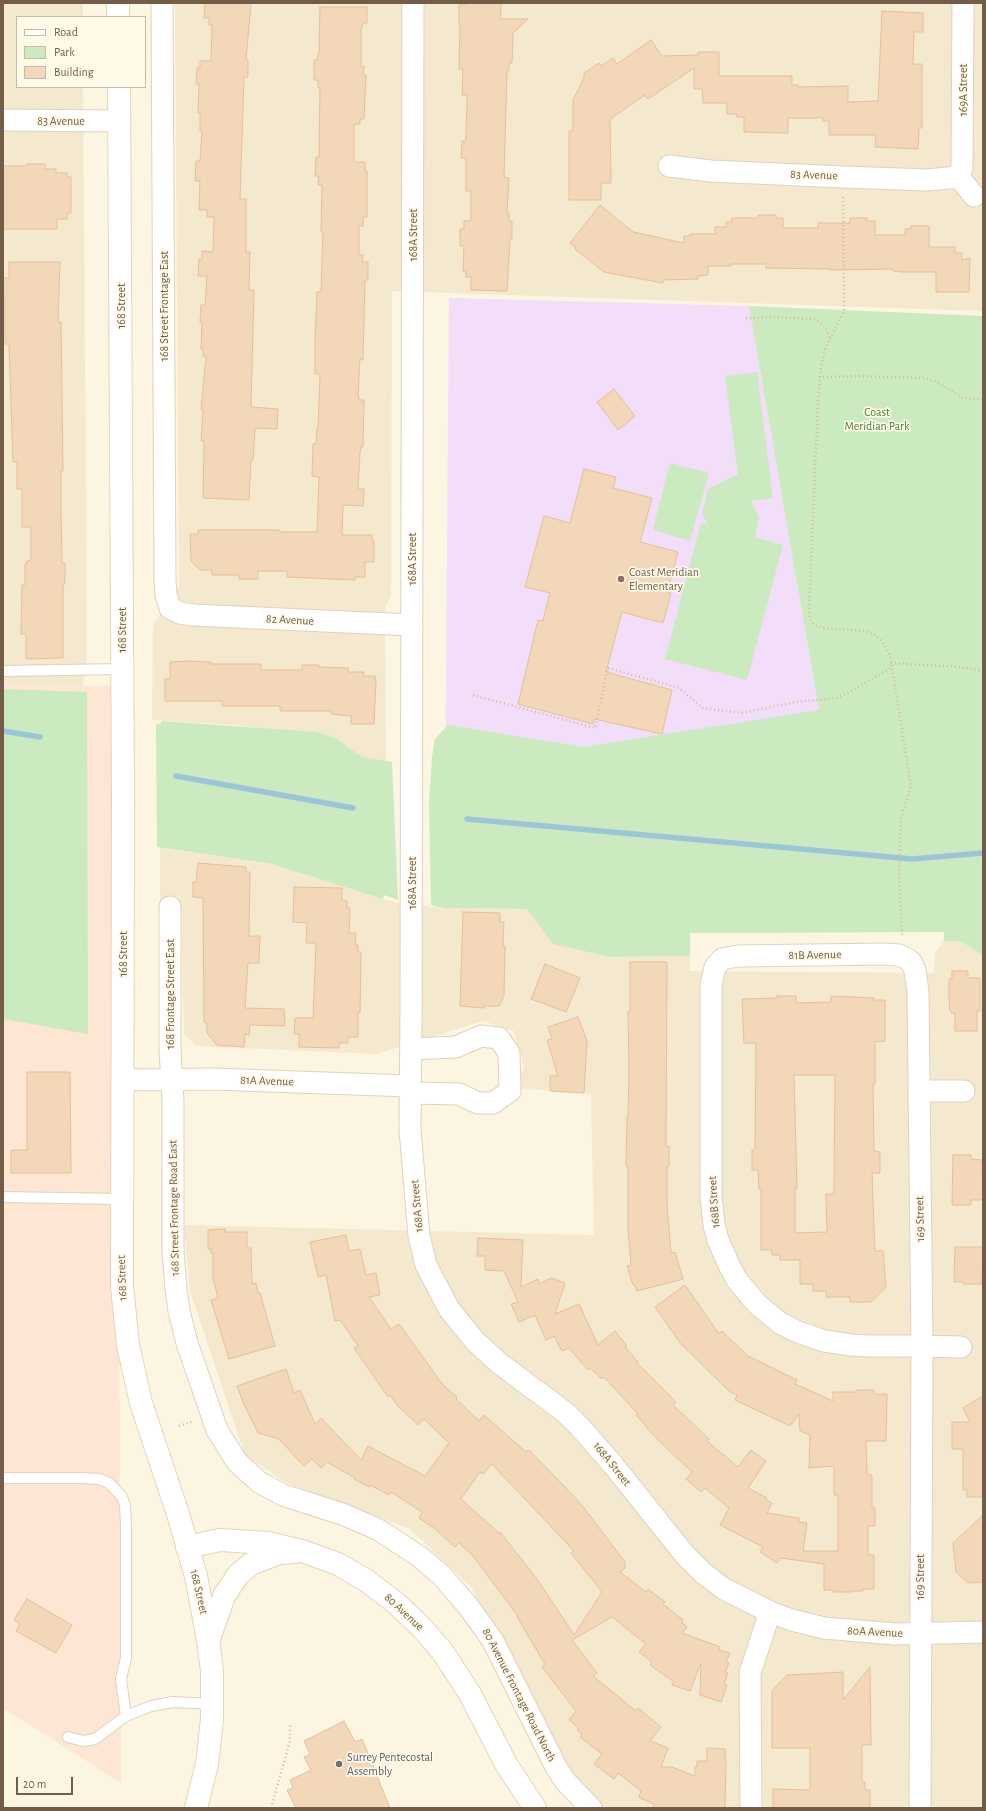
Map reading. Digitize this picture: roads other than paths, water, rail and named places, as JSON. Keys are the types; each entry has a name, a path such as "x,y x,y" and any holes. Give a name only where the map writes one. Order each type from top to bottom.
{"main road":[{"name":"168 Street","path":"119,88 123,1080 121,1199 123,1293 131,1359 141,1403 196,1576 208,1640 213,1704 211,1735 196,1808"},
{"name":"80 Avenue","path":"187,1547 220,1540 268,1543 305,1552 338,1564 367,1581 396,1602 442,1651 470,1694 506,1764 534,1808"},
{"path":"208,1640 224,1596 238,1574 251,1564 279,1553 305,1552"}],"street":[{"name":"168 Street Frontage East","path":"162,3 165,581 166,595 170,608"},
{"name":"168A Street","path":"413,3 410,1130 421,1246 430,1275 455,1317 490,1356 566,1413 580,1427 606,1455 670,1539 690,1562 724,1588 744,1600 770,1612"},
{"name":"169A Street","path":"959,177 962,167 963,3"},
{"name":"83 Avenue","path":"3,120 120,121"},
{"name":"83 Avenue","path":"670,166 711,171 843,177 927,180 959,177"},
{"path":"959,177 974,196"},
{"name":"82 Avenue","path":"170,608 180,613 193,615 412,625"},
{"name":"168 Frontage Street East","path":"170,907 170,1048 172,1080"},
{"name":"81B Avenue","path":"718,962 722,959 738,956 884,954 907,959"},
{"name":"169 Street","path":"907,959 915,970 917,983 919,1091 922,1346 920,1808"},
{"name":"168B Street","path":"718,962 713,972 711,984 711,1197 716,1233 729,1265 742,1287 757,1304 780,1323 798,1332 824,1341 845,1345 922,1346"},
{"name":"81A Avenue","path":"123,1080 213,1079 410,1090 459,1094 478,1103 492,1102 510,1091 509,1053 499,1038 481,1036 456,1048 411,1049"},
{"name":"168 Street Frontage Road East","path":"172,1080 173,1251 180,1318 217,1430 237,1462 259,1482"},
{"path":"919,1091 964,1091"},
{"path":"922,1346 961,1347"},
{"name":"80 Avenue Frontage Road North","path":"259,1482 283,1495 346,1515 375,1528 404,1546 438,1572 468,1606 493,1641 552,1761 565,1781 591,1808"},
{"path":"751,1808 750,1673 770,1612"},
{"name":"80A Avenue","path":"770,1612 799,1623 824,1628 895,1634 983,1632"}],"lane":[{"path":"3,671 122,669"},
{"path":"3,1197 121,1199"},
{"path":"3,1478 99,1479 109,1483 122,1497 125,1505 126,1526 126,1658 121,1678 126,1716"},
{"path":"68,1737 83,1741 95,1739 126,1716 143,1708 158,1704 173,1702 213,1704"}],"waterway":[{"path":"3,731 40,737"},
{"path":"176,776 353,808"},
{"path":"467,819 912,859 983,853"}],"place":[{"name":"Coast Meridian Elementary","path":"621,579"},
{"name":"Surrey Pentecostal Assembly","path":"339,1764"}],"park label":[{"name":"Coast Meridian Park","path":"877,419"}]}
